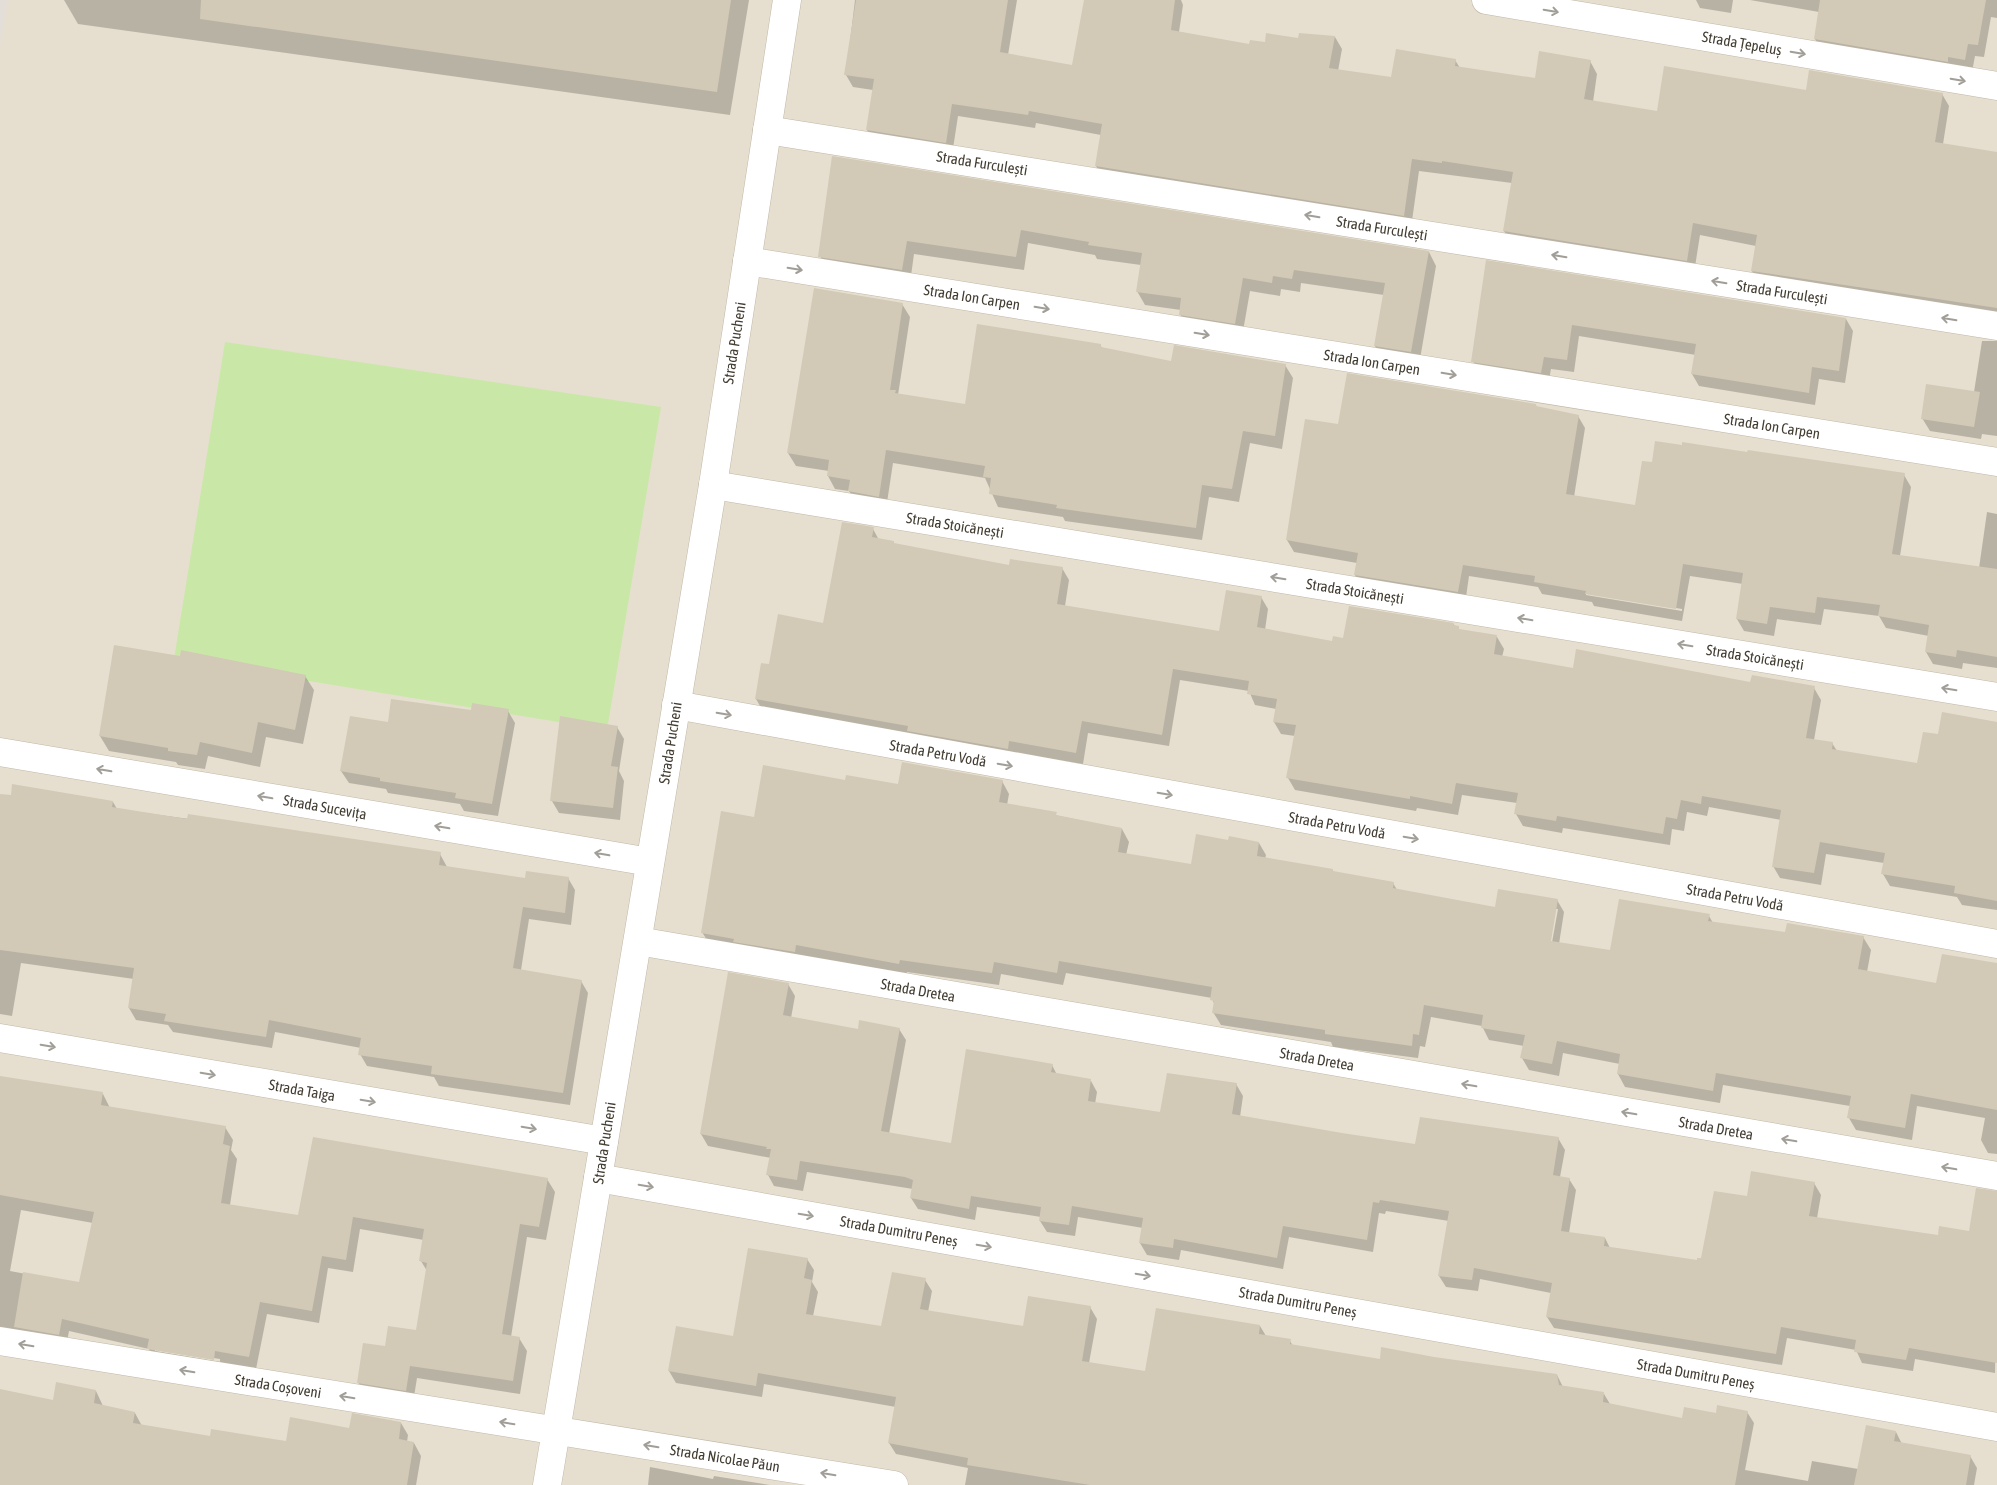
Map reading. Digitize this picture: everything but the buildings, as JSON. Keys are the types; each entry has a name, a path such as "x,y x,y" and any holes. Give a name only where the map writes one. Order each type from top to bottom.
{"street":[{"name":"Strada Pucheni","path":"547,1485 713,485 787,0"},
{"name":"Strada Țepeluș","path":"1486,0 1997,86"},
{"name":"Strada Furculești","path":"767,130 1997,326"},
{"name":"Strada Ion Carpen","path":"747,261 1997,462"},
{"name":"Strada Stoicănești","path":"713,485 1997,697"},
{"name":"Strada Petru Vodă","path":"676,706 1997,944"},
{"name":"Strada Sucevița","path":"0,752 650,862"},
{"name":"Strada Dretea","path":"638,941 1997,1176"},
{"name":"Strada Taiga","path":"0,1038 604,1141"},
{"name":"Strada Dumitru Peneș","path":"598,1178 1997,1427"},
{"name":"Strada Coșoveni","path":"0,1341 556,1430"},
{"name":"Strada Nicolae Păun","path":"556,1430 894,1485"}],"shaded area":[{"path":"0,0 1997,0 1997,1485 0,1485"},
{"path":"0,0 8,0 0,46"}],"green space":[{"path":"225,342 661,407 607,730 174,659"}]}
